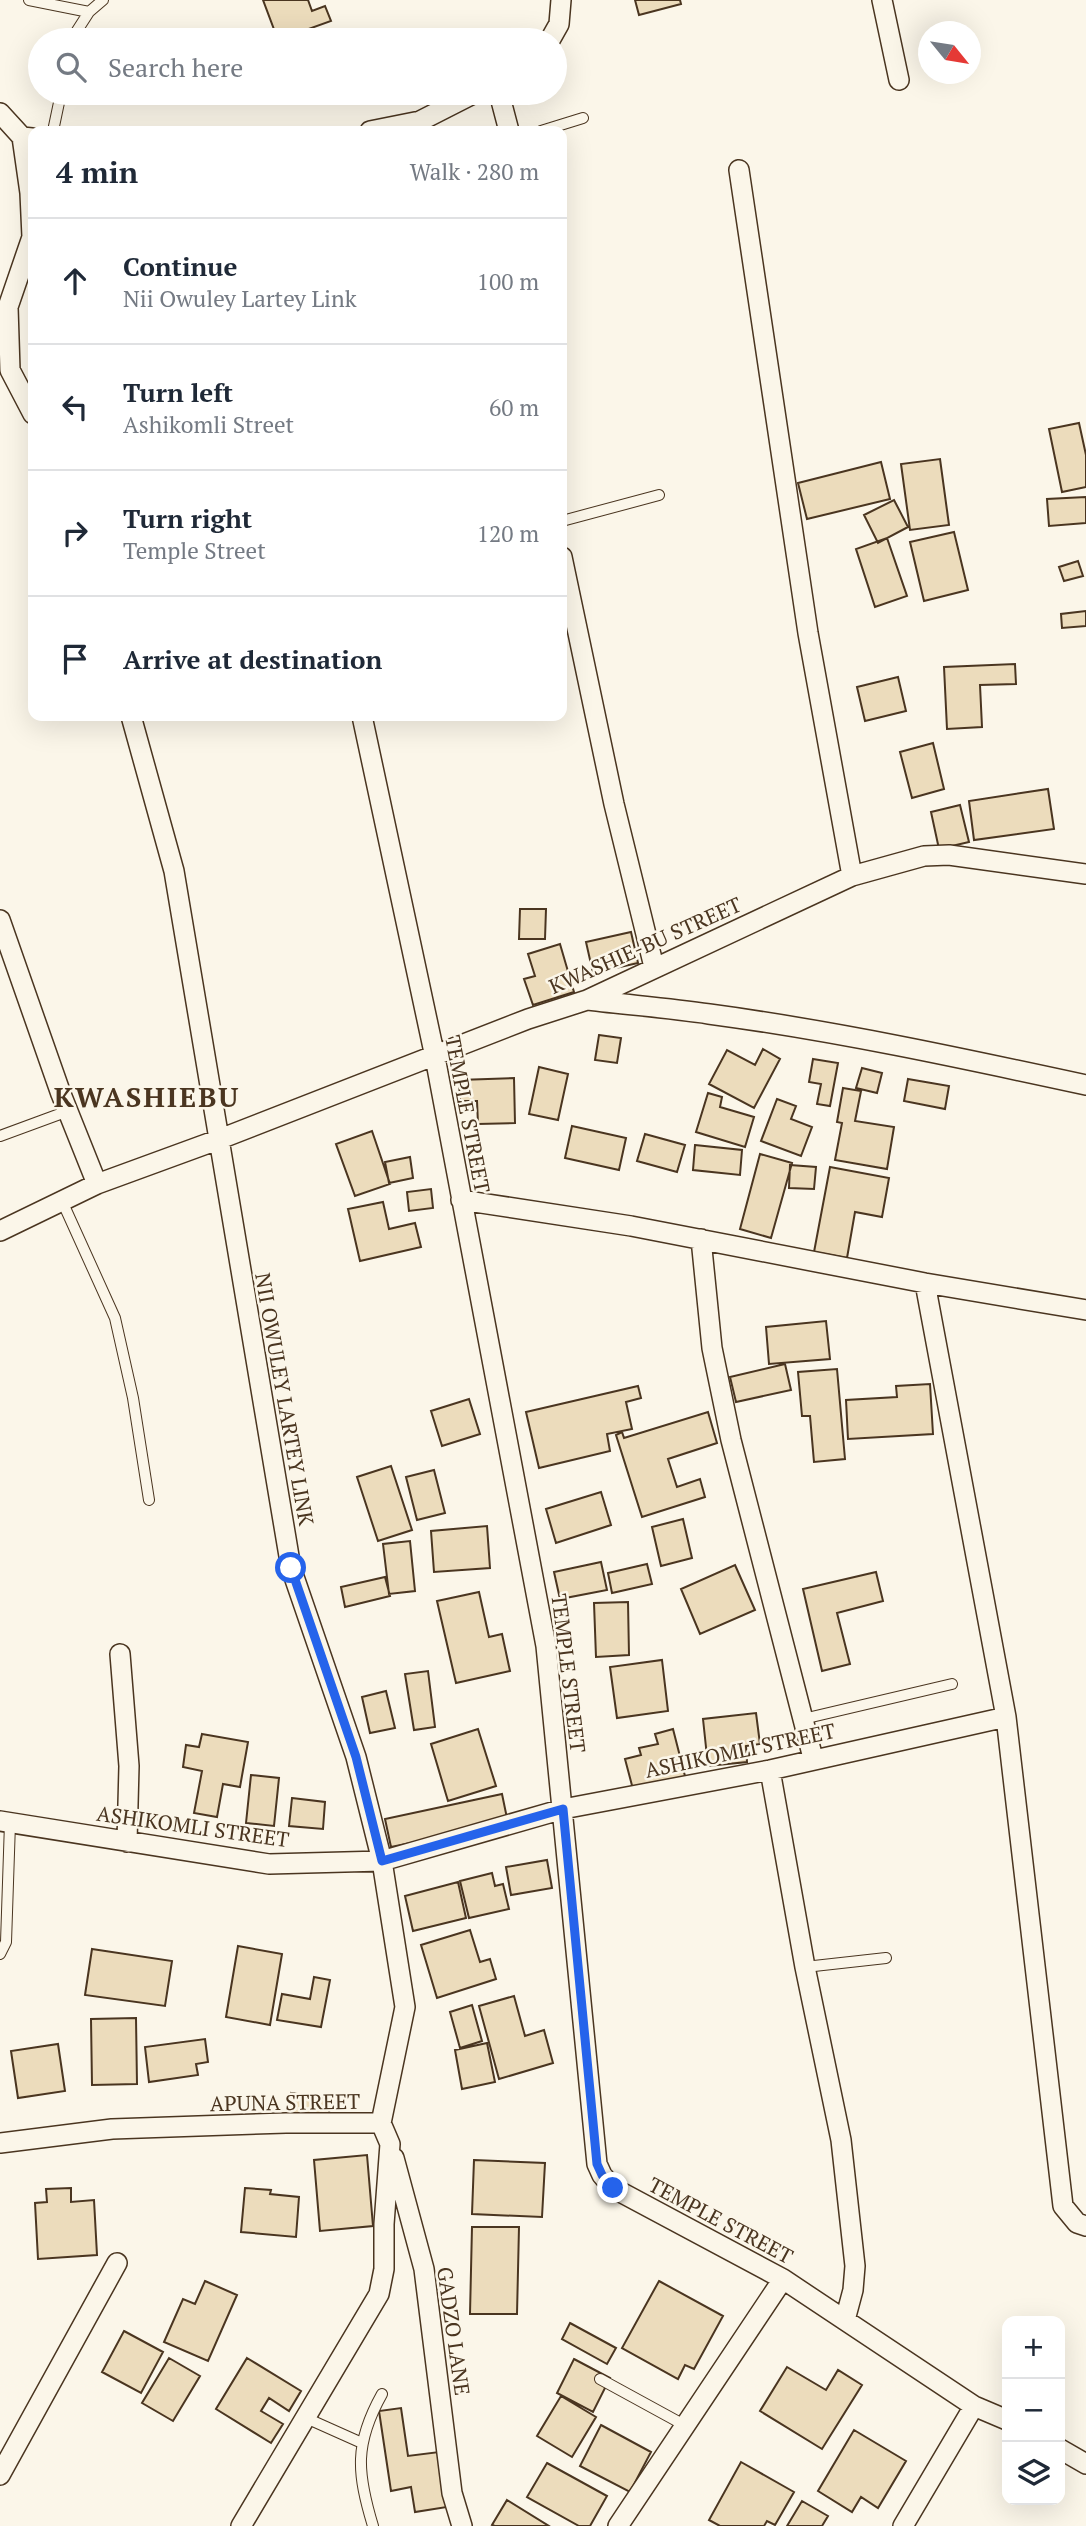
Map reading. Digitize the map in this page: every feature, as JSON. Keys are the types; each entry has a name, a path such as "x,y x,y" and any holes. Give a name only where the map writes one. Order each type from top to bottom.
{"street":[{"path":"557,28 561,0"},
{"path":"882,0 900,79"},
{"path":"395,126 420,121 451,105"},
{"path":"502,105 508,126"},
{"path":"0,113 28,138"},
{"path":"739,170 808,633 852,876"},
{"path":"28,249 8,307 10,370 28,404"},
{"path":"567,581 614,804 654,967"},
{"name":"NII OWULEY LARTEY LINK","path":"132,721 174,871 291,1568 356,1757 382,1861 405,2007 381,2123"},
{"name":"TEMPLE STREET","path":"363,721 435,1057 547,1646 597,2164 613,2188 783,2279 974,2406 1002,2418"},
{"name":"KWASHIE-BU STREET","path":"0,1231 97,1184 587,1000 852,876 925,856 949,855 1086,874"},
{"path":"0,920 97,1184"},
{"path":"587,1000 709,1014 838,1035 933,1052 1086,1085"},
{"path":"461,1200 701,1239 925,1283 1086,1310"},
{"path":"701,1239 712,1349 731,1440 813,1758"},
{"path":"925,1283 1006,1717 1063,2206 1077,2223 1086,2226"},
{"path":"120,1654 129,1766 127,1842"},
{"name":"ASHIKOMLI STREET","path":"5,1822 269,1864 382,1861 563,1809 769,1770 813,1758 1006,1717"},
{"path":"769,1770 805,1967 842,2140 855,2266 853,2290 845,2320"},
{"name":"APUNA STREET","path":"0,2143 112,2129 286,2123 381,2123 390,2144 384,2224 384,2269 379,2294 241,2526"},
{"name":"GADZO LANE","path":"390,2144 424,2269 452,2493 462,2526"},
{"path":"0,2474 117,2263"},
{"path":"618,2526 783,2279"},
{"path":"903,2526 974,2406"},
{"path":"1065,2452 1086,2464"}],"lane":[{"path":"29,0 89,12"},
{"path":"79,28 89,12 103,0"},
{"path":"54,126 58,105"},
{"path":"557,126 583,118"},
{"path":"567,520 659,495"},
{"path":"0,1136 68,1111"},
{"path":"62,1201 115,1318 133,1398 149,1500"},
{"path":"803,1719 952,1684"},
{"path":"0,1954 6,1942 5,1822"},
{"path":"805,1967 886,1958"},
{"path":"600,2379 686,2426"},
{"path":"373,2526 362,2490 362,2444 368,2419 382,2394"},
{"path":"306,2418 362,2444"}],"building":[{"path":"263,0 308,0 312,11 325,6 331,21 311,28 274,28"},
{"path":"635,0 680,0 681,4 639,15"},
{"path":"1079,423 1086,455 1086,487 1062,492 1049,429"},
{"path":"940,459 949,525 910,530 901,464"},
{"path":"881,462 890,499 807,519 798,483"},
{"path":"1086,497 1086,523 1049,526 1047,499"},
{"path":"894,500 908,527 878,543 864,515"},
{"path":"954,532 968,590 924,601 910,542"},
{"path":"887,538 907,596 875,607 856,549"},
{"path":"1078,561 1083,576 1064,581 1059,567"},
{"path":"1086,611 1086,626 1062,628 1061,614"},
{"path":"1015,664 1016,684 980,685 982,727 947,729 944,667"},
{"path":"898,677 906,711 865,721 857,687"},
{"path":"933,743 944,789 912,798 900,752"},
{"path":"1048,789 1054,829 974,840 969,801"},
{"path":"960,805 969,842 939,849 931,812"},
{"path":"520,909 546,909 545,939 519,939"},
{"path":"631,932 638,963 593,973 586,942"},
{"path":"560,944 574,992 533,1005 524,979 535,976 528,954"},
{"path":"599,1035 621,1038 617,1063 595,1060"},
{"path":"763,1049 780,1059 754,1108 709,1084 727,1050 755,1065"},
{"path":"813,1059 838,1063 830,1106 817,1104 821,1084 809,1082"},
{"path":"539,1067 568,1074 558,1120 529,1114"},
{"path":"862,1068 882,1073 877,1093 856,1088"},
{"path":"514,1078 515,1123 478,1124 477,1101 460,1101 459,1080"},
{"path":"908,1079 949,1086 945,1109 904,1101"},
{"path":"843,1088 861,1091 855,1121 894,1127 887,1169 835,1160 842,1123 837,1122"},
{"path":"708,1093 722,1097 720,1107 754,1117 745,1147 696,1132"},
{"path":"777,1099 796,1106 791,1119 812,1127 801,1156 761,1141"},
{"path":"572,1126 626,1138 619,1170 565,1158"},
{"path":"372,1131 390,1184 355,1196 336,1144"},
{"path":"645,1134 685,1145 677,1172 637,1161"},
{"path":"695,1145 742,1150 740,1175 693,1170"},
{"path":"760,1154 792,1163 771,1238 740,1229"},
{"path":"410,1157 413,1178 389,1183 385,1162"},
{"path":"790,1165 816,1167 814,1189 789,1188"},
{"path":"830,1167 889,1178 882,1217 855,1212 847,1258 814,1252"},
{"path":"431,1189 433,1208 409,1211 407,1192"},
{"path":"383,1202 389,1229 415,1223 421,1247 360,1261 348,1209"},
{"path":"826,1321 830,1359 769,1364 766,1327"},
{"path":"785,1364 791,1390 736,1402 730,1377"},
{"path":"837,1369 845,1459 814,1462 810,1416 802,1416 798,1372"},
{"path":"930,1384 933,1434 848,1439 846,1400 897,1397 896,1386"},
{"path":"638,1386 641,1398 626,1402 632,1429 607,1434 610,1451 539,1468 526,1412"},
{"path":"469,1399 480,1434 442,1446 431,1411"},
{"path":"708,1412 717,1443 668,1459 677,1487 700,1479 705,1497 642,1517 616,1435 622,1432 624,1438"},
{"path":"391,1466 412,1530 378,1541 357,1477"},
{"path":"434,1470 445,1513 417,1520 406,1477"},
{"path":"601,1492 611,1525 556,1543 546,1509"},
{"path":"683,1519 692,1558 661,1566 652,1527"},
{"path":"487,1526 490,1568 434,1572 431,1531"},
{"path":"410,1541 415,1591 389,1594 383,1544"},
{"path":"601,1562 607,1590 560,1599 554,1572"},
{"path":"647,1564 652,1584 612,1593 608,1573"},
{"path":"735,1565 755,1610 700,1634 681,1589"},
{"path":"876,1572 883,1601 837,1613 850,1664 822,1671 803,1589"},
{"path":"385,1577 390,1596 345,1607 341,1587"},
{"path":"479,1592 489,1637 502,1634 510,1671 456,1683 437,1601"},
{"path":"628,1602 629,1655 596,1657 594,1603"},
{"path":"662,1660 668,1711 617,1718 610,1667"},
{"path":"428,1671 435,1727 414,1730 405,1674"},
{"path":"386,1691 395,1728 370,1733 362,1697"},
{"path":"756,1713 760,1744 746,1746 747,1762 708,1766 703,1719"},
{"path":"478,1729 496,1786 448,1801 431,1744"},
{"path":"673,1729 686,1780 634,1793 625,1759 641,1755 639,1748 658,1744 655,1734"},
{"path":"202,1734 248,1742 240,1787 223,1784 217,1817 194,1813 202,1771 183,1767 186,1745 199,1747"},
{"path":"251,1775 279,1778 274,1826 246,1823"},
{"path":"502,1794 508,1823 391,1847 385,1819"},
{"path":"292,1798 325,1802 323,1829 289,1826"},
{"path":"547,1860 552,1888 511,1895 506,1867"},
{"path":"492,1873 495,1886 503,1884 509,1909 469,1918 460,1881"},
{"path":"458,1882 466,1918 413,1931 405,1896"},
{"path":"470,1930 480,1962 490,1959 496,1979 437,1998 421,1945"},
{"path":"238,1946 282,1954 270,2025 226,2017"},
{"path":"92,1949 172,1961 165,2006 85,1995"},
{"path":"314,1977 330,1980 321,2027 277,2020 282,1994 310,1999"},
{"path":"514,1996 525,2036 544,2030 553,2063 499,2079 479,2006"},
{"path":"472,2005 482,2041 460,2048 450,2012"},
{"path":"136,2018 137,2084 92,2085 91,2019"},
{"path":"205,2039 208,2062 196,2064 198,2075 149,2082 145,2047"},
{"path":"487,2043 495,2082 462,2089 455,2050"},
{"path":"58,2044 65,2091 18,2098 11,2051"},
{"path":"291,2093 331,2099 328,2119 288,2113"},
{"path":"367,2155 373,2226 320,2231 314,2160"},
{"path":"474,2160 545,2163 542,2217 472,2214"},
{"path":"71,2188 71,2202 94,2200 97,2255 38,2259 35,2203 47,2202 46,2189"},
{"path":"245,2188 271,2190 270,2194 299,2197 296,2237 241,2232"},
{"path":"472,2227 519,2227 517,2314 470,2314"},
{"path":"205,2281 237,2295 208,2361 164,2342 183,2299 195,2304"},
{"path":"659,2281 723,2316 694,2369 685,2365 678,2379 622,2348"},
{"path":"570,2323 616,2348 607,2364 562,2339"},
{"path":"124,2331 163,2352 141,2393 102,2372"},
{"path":"169,2358 200,2376 173,2421 142,2403"},
{"path":"247,2358 301,2391 289,2411 269,2398 261,2411 283,2424 271,2443 216,2409"},
{"path":"574,2359 610,2378 593,2412 557,2393"},
{"path":"787,2367 826,2390 838,2370 862,2385 822,2449 760,2411"},
{"path":"561,2396 596,2417 572,2457 537,2436"},
{"path":"401,2408 408,2456 439,2452 447,2507 415,2512 411,2487 391,2491 379,2411"},
{"path":"601,2425 651,2452 630,2492 580,2466"},
{"path":"854,2430 906,2461 878,2508 861,2497 852,2512 818,2491"},
{"path":"741,2462 794,2492 775,2525 767,2521 764,2526 720,2526 709,2520"},
{"path":"547,2463 607,2496 590,2526 579,2526 527,2497"},
{"path":"507,2500 549,2526 492,2525"},
{"path":"802,2501 828,2516 822,2526 787,2526"}],"district":[{"name":"KWASHIEBU","path":"147,1096"}],"route":[{"path":"291,1568 356,1757 382,1861 563,1809 597,2164 613,2188"}]}
